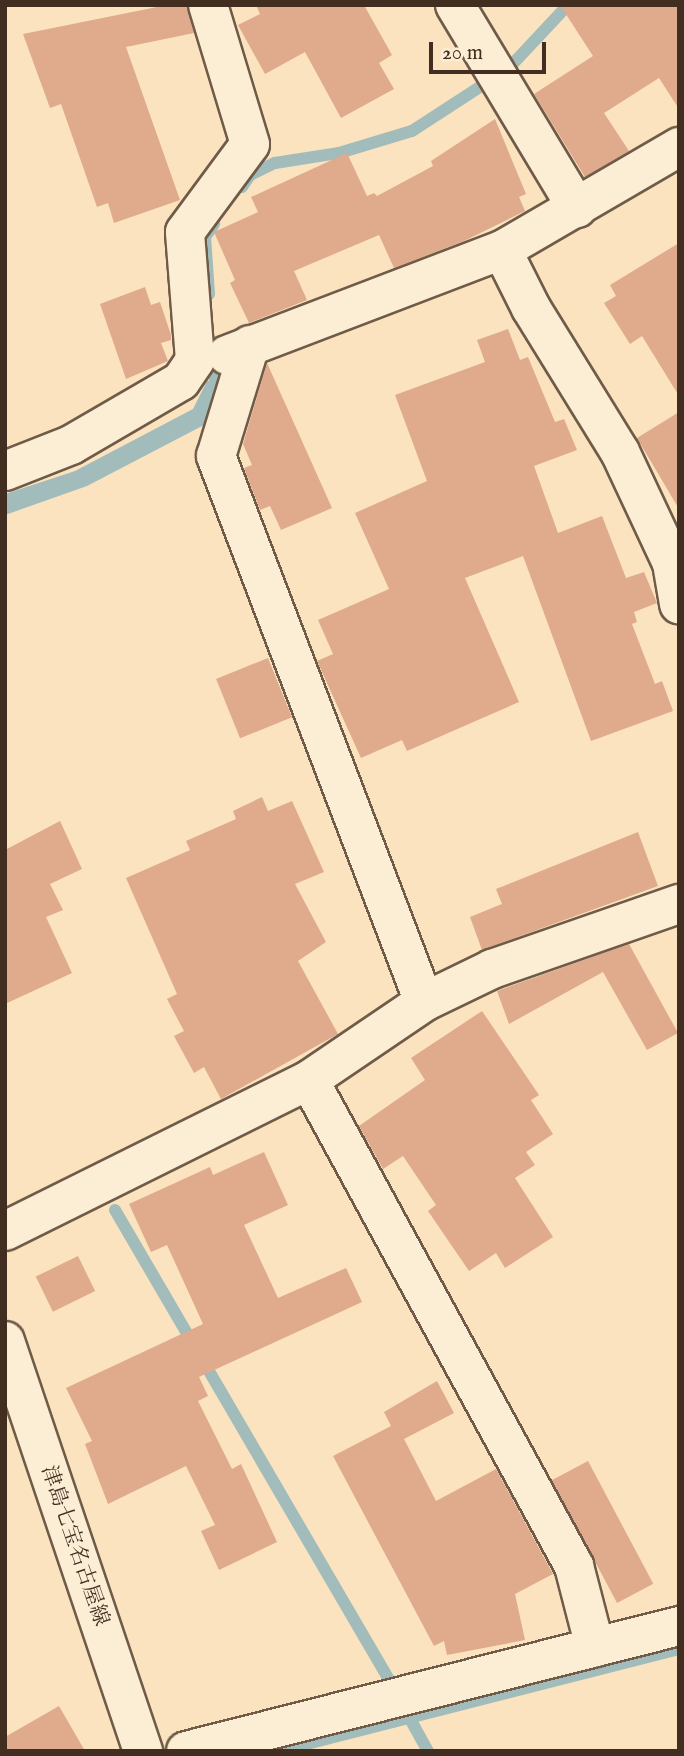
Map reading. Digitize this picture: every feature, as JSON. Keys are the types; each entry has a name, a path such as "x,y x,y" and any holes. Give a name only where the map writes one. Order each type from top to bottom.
{"street":[{"path":"208,5 250,144 185,232 218,355 216,456 424,1002"},
{"path":"455,5 577,208"},
{"path":"5,471 71,445 181,382 218,355 502,250 679,147"},
{"path":"502,250 531,308 620,452 675,561 679,604"},
{"path":"5,1231 309,1080 424,1002 492,970 679,904"},
{"path":"309,1080 574,1566 595,1647"},
{"name":"津島七宝名古屋線","path":"5,1341 143,1751"},
{"path":"186,1751 679,1626"}],"water":[{"path":"207,381 220,381 204,425 87,486 5,515 5,494 75,471 193,409"}],"building":[{"path":"167,5 187,5 194,33 126,47 180,200 114,223 108,203 97,207 61,104 50,108 23,34"},
{"path":"256,5 364,5 392,55 379,63 394,89 341,118 305,52 265,74 238,25 260,14"},
{"path":"560,5 679,5 679,109 659,78 604,113 629,151 585,177 534,94 593,56"},
{"path":"495,119 526,194 519,197 525,211 464,241 394,268 379,235 294,271 307,300 249,323 230,283 235,280 214,232 258,212 251,197 347,153 367,196 374,193 377,196 433,166 431,161"},
{"path":"679,243 679,396 642,336 630,344 604,303 616,296 610,285"},
{"path":"145,287 151,305 160,302 171,335 171,340 161,343 168,361 126,379 100,304"},
{"path":"508,329 520,360 528,357 555,422 564,419 577,450 534,466 558,533 602,516 626,578 644,572 657,603 634,612 637,622 632,624 655,684 662,681 673,711 591,741 523,556 465,578 519,702 407,751 402,740 361,758 317,661 333,654 318,620 389,589 355,513 427,481 395,395 485,362 477,340"},
{"path":"267,363 332,508 281,530 270,506 260,510 244,468 252,465 243,444"},
{"path":"679,412 679,509 637,438"},
{"path":"268,658 292,717 240,738 216,679"},
{"path":"262,797 268,811 292,801 324,872 295,884 326,942 298,961 338,1034 221,1099 204,1067 194,1073 174,1036 184,1031 167,999 177,994 126,878 190,850 186,841 236,819 233,811"},
{"path":"60,821 82,869 50,884 63,910 46,917 72,973 5,1004 5,850"},
{"path":"638,832 658,886 482,950 470,917 502,904 496,889"},
{"path":"629,944 678,1033 647,1050 603,972 509,1024 497,991"},
{"path":"482,1011 539,1095 531,1100 553,1134 526,1152 535,1165 515,1178 553,1237 505,1268 496,1253 469,1271 428,1211 436,1205 403,1156 383,1169 359,1126 425,1080 411,1058"},
{"path":"264,1152 288,1205 244,1225 278,1298 346,1268 362,1302 199,1377 208,1396 198,1401 232,1469 241,1464 277,1542 219,1570 201,1531 215,1525 186,1466 108,1504 85,1444 92,1441 66,1388 203,1324 167,1245 151,1252 129,1204 210,1167 213,1175"},
{"path":"78,1256 95,1291 53,1312 36,1277"},
{"path":"437,1381 454,1413 404,1439 436,1501 496,1469 553,1574 515,1594 525,1640 447,1655 444,1641 434,1646 333,1456 391,1426 384,1412"},
{"path":"588,1461 653,1584 617,1603 552,1480"},
{"path":"59,1706 85,1751 5,1751 5,1737"}],"waterway":[{"path":"242,187 250,175 275,163 339,153 412,131 509,68 568,5"},
{"path":"209,294 205,237 214,224"},
{"path":"210,394 215,381 213,354"},
{"path":"115,1210 391,1683"},
{"path":"279,1751 679,1649"},
{"path":"409,1717 428,1751"}]}
